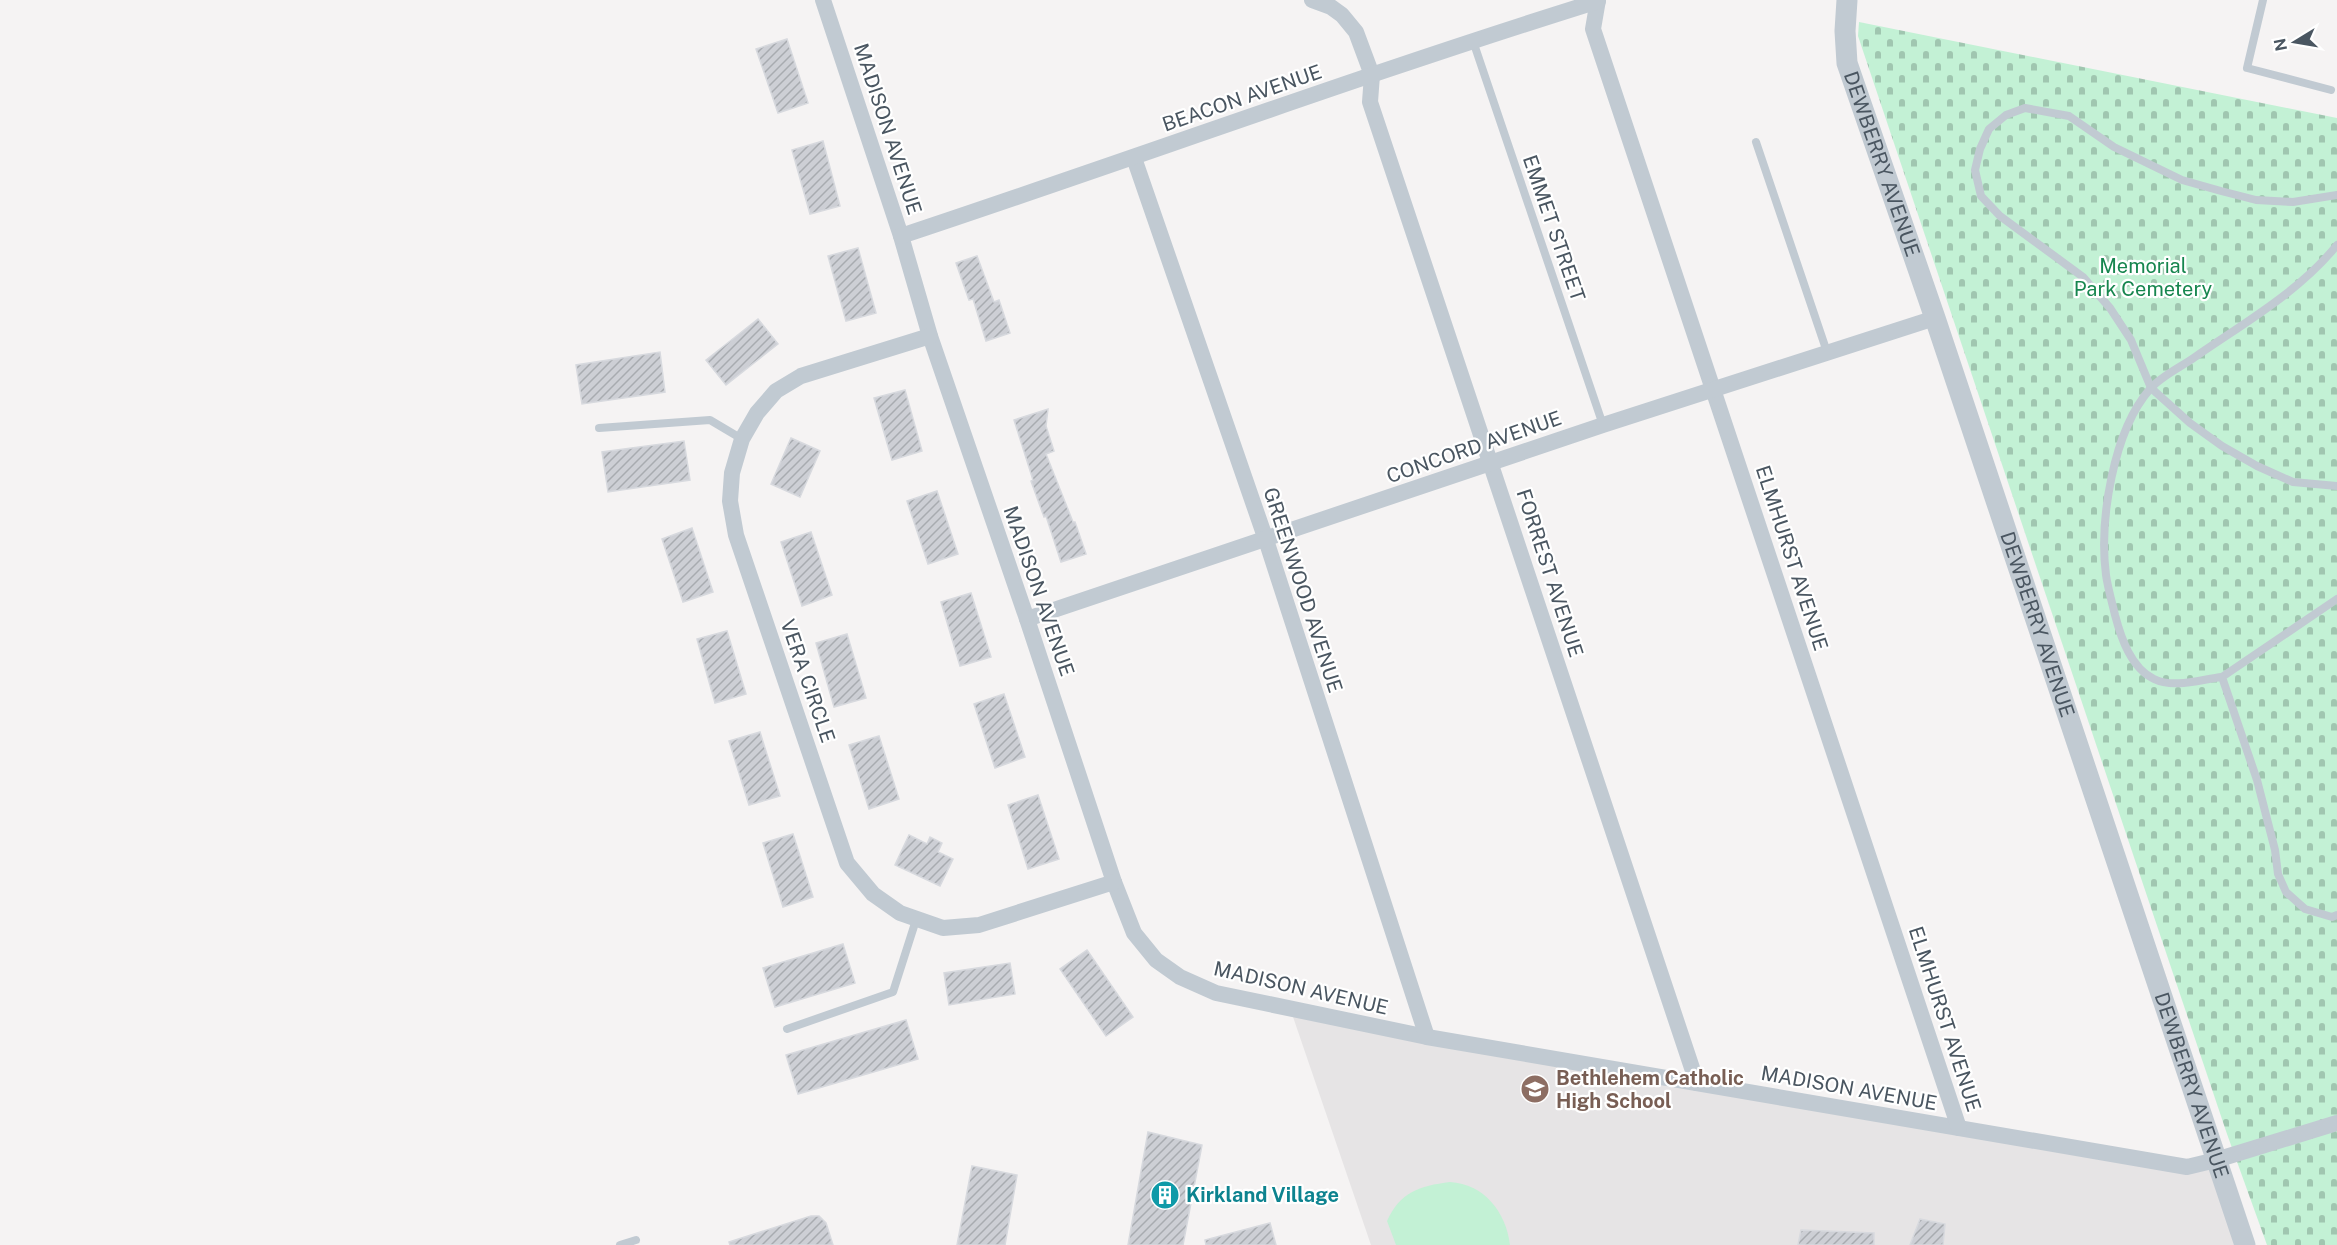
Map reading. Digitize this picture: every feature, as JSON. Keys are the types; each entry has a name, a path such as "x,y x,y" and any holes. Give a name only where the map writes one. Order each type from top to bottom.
{"street":[{"name":"MADISON AVENUE","path":"823,0 901,236 930,336 1028,619 1114,882 1134,933 1156,960 1180,977 1216,993 1427,1038 2187,1167 2337,1123"},
{"path":"1312,0 1331,7 1342,15 1356,32 1372,75"},
{"name":"DEWBERRY AVENUE","path":"1847,0 1845,31 1847,63 1935,318 2245,1245"},
{"name":"BEACON AVENUE","path":"901,236 1372,75 1598,1"},
{"name":"ELMHURST AVENUE","path":"1598,1 1593,29 1959,1128"},
{"name":"FORREST AVENUE","path":"1372,75 1370,102 1697,1083"},
{"name":"GREENWOOD AVENUE","path":"1134,158 1266,540 1427,1038"},
{"name":"CONCORD AVENUE","path":"1028,619 1603,425 1935,318"},
{"name":"VERA CIRCLE","path":"930,336 801,376 776,391 757,413 742,439 732,473 730,501 736,535 847,863 873,894 900,913 943,928 979,925 1114,882"}],"lane":[{"path":"2263,0 2247,68 2331,90"},
{"name":"EMMET STREET","path":"1473,41 1603,425"},
{"path":"2337,195 2293,202 2256,200 2182,180 2114,147 2069,116 2025,108 2006,115 1989,129 1980,149 1975,170 1981,196 2000,216 2083,277 2110,308 2131,340 2151,388 2198,429 2257,466 2293,482 2337,486"},
{"path":"1756,142 1827,352"},
{"path":"2337,245 2323,262 2275,304 2151,388 2123,435 2109,485 2105,523 2106,575 2121,638 2134,662 2154,680 2177,683 2222,676 2337,599"},
{"path":"599,428 710,420 742,439"},
{"path":"2222,676 2257,780 2275,850 2278,874 2286,892 2305,909 2332,917 2337,915"},
{"path":"787,1029 893,992 916,920"},
{"path":"620,1245 636,1240"}],"shaded area":[{"name":"Bethlehem Catholic High School","path":"1291,1011 2213,1167 2239,1245 1371,1245"}],"green space":[{"name":"Memorial Park Cemetery","path":"1859,22 2337,118 2337,1245 2267,1245 2227,1134 1858,36"},
{"path":"1450,1182 1473,1188 1491,1202 1504,1222 1510,1245 1396,1245 1387,1221 1398,1203 1420,1188"}],"building":[{"path":"787,39 808,103 778,113 756,49"},
{"path":"823,141 840,206 810,214 792,150"},
{"path":"858,248 876,313 846,321 828,256"},
{"path":"977,256 994,302 999,300 1010,333 986,341 973,299 969,300 956,263"},
{"path":"758,319 778,344 726,385 706,360"},
{"path":"660,352 665,392 582,404 576,365"},
{"path":"905,390 922,451 892,460 874,398"},
{"path":"1048,409 1046,426 1054,451 1046,454 1086,554 1061,562 1046,516 1044,517 1031,481 1033,480 1014,420"},
{"path":"791,438 820,451 800,497 771,484"},
{"path":"684,441 690,480 608,492 602,452"},
{"path":"937,491 958,554 928,564 907,501"},
{"path":"692,528 713,592 683,602 662,539"},
{"path":"811,532 832,595 802,606 781,542"},
{"path":"971,593 991,657 960,666 941,602"},
{"path":"727,631 746,694 715,703 697,639"},
{"path":"847,634 866,698 834,707 816,643"},
{"path":"1004,694 1025,757 995,768 974,704"},
{"path":"760,732 780,796 749,805 729,741"},
{"path":"879,736 899,799 869,809 849,745"},
{"path":"1038,795 1059,859 1028,869 1008,805"},
{"path":"793,834 813,897 783,907 763,843"},
{"path":"909,835 927,844 930,837 942,843 938,852 953,859 940,886 895,865"},
{"path":"843,944 855,983 775,1007 763,968"},
{"path":"1087,950 1133,1017 1106,1036 1060,969"},
{"path":"1010,963 1015,994 949,1005 944,973"},
{"path":"906,1020 918,1059 798,1094 786,1055"},
{"name":"Kirkland Village","path":"1148,1132 1202,1145 1183,1245 1128,1245"},
{"path":"972,1166 1017,1175 1005,1245 957,1245"},
{"path":"811,1216 819,1216 826,1223 833,1245 730,1245 729,1242"},
{"path":"1920,1219 1945,1224 1943,1245 1910,1245"},
{"path":"1270,1223 1276,1245 1206,1245 1205,1240"},
{"path":"1801,1230 1874,1233 1874,1245 1798,1245"}],"place":[{"name":"Bethlehem Catholic High School","path":"1535,1089"},
{"name":"Kirkland Village","path":"1165,1195"}]}
